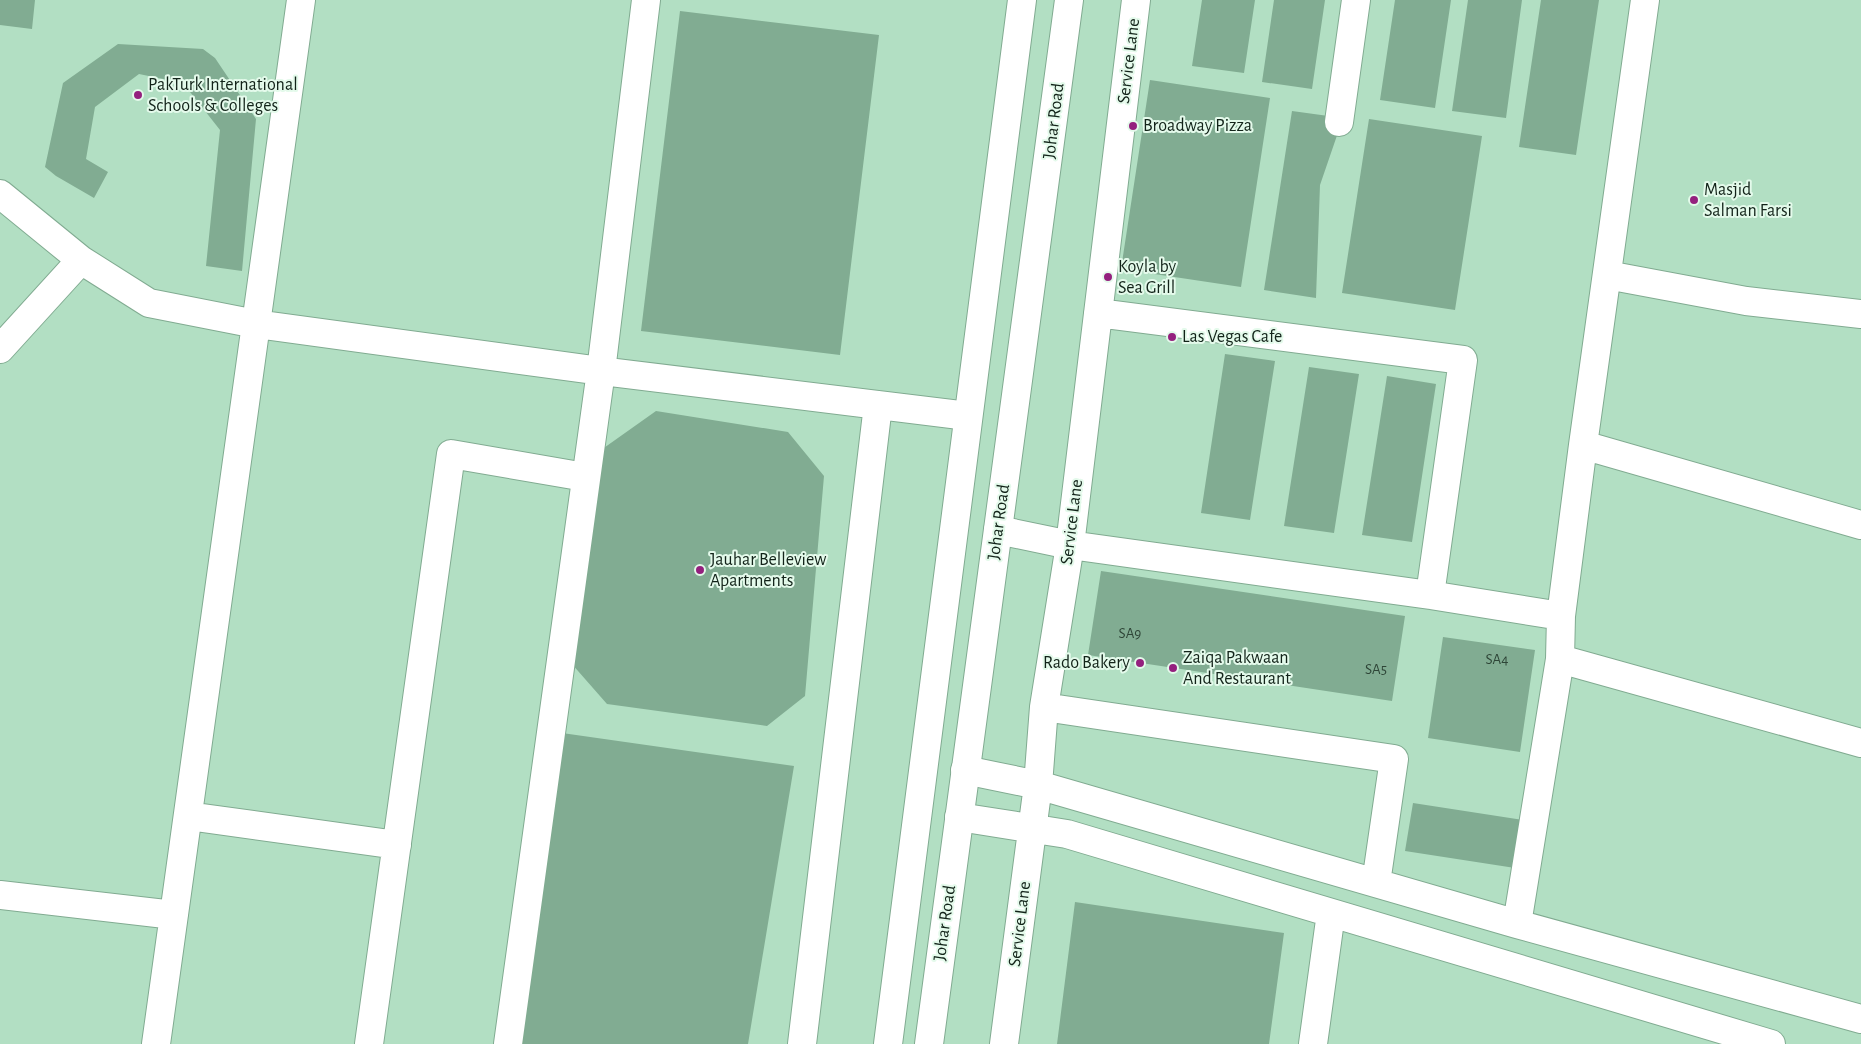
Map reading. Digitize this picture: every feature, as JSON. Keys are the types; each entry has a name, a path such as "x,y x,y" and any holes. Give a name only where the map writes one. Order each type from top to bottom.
{"street":[{"path":"156,1044 301,0"},
{"path":"508,1044 601,372 646,0"},
{"path":"888,1044 1022,0"},
{"name":"Johar Road","path":"929,1044 1069,0"},
{"name":"Service Lane","path":"1004,1044 1038,785 1044,707 1070,545 1136,0"},
{"path":"1339,122 1356,0"},
{"path":"1518,924 1560,659 1561,616 1583,445 1646,0"},
{"path":"0,194 82,260 149,303 256,324 601,372 968,416"},
{"path":"0,349 82,260"},
{"path":"1607,275 1746,301 1861,314"},
{"path":"1098,313 1463,360 1430,595"},
{"path":"802,1044 878,405"},
{"path":"1583,445 1861,525"},
{"path":"369,1044 451,454 585,477"},
{"path":"998,530 1070,545 1430,595 1561,616"},
{"path":"1560,659 1861,743"},
{"path":"1044,707 1394,759 1376,883"},
{"path":"965,770 1038,785 1518,924 1861,1019"},
{"path":"188,816 397,845"},
{"path":"959,818 1067,834 1771,1044"},
{"path":"0,895 174,915"},
{"path":"1313,1044 1331,913"}],"building":[{"path":"0,0 35,0 32,29 0,25"},
{"path":"1202,0 1255,0 1244,73 1192,66"},
{"path":"1274,0 1325,0 1312,89 1262,82"},
{"path":"1395,0 1451,0 1435,108 1380,100"},
{"path":"1468,0 1522,0 1506,118 1452,111"},
{"path":"1541,0 1599,0 1576,155 1519,147"},
{"path":"680,11 879,35 840,355 641,331"},
{"path":"118,44 203,49 215,58 256,119 242,271 206,266 220,130 183,83 139,74 95,107 86,159 108,172 94,198 56,176 45,167 63,83"},
{"path":"1150,80 1270,98 1241,287 1121,269"},
{"path":"1292,111 1343,118 1320,185 1316,298 1264,290"},
{"path":"1369,119 1482,136 1455,310 1342,293"},
{"path":"1225,354 1275,361 1250,520 1201,513"},
{"path":"1309,367 1359,374 1334,533 1284,526"},
{"path":"1387,376 1436,384 1412,542 1362,535"},
{"name":"Jauhar Belleview Apartments","path":"656,411 788,432 824,476 805,696 767,726 607,704 571,663 601,450"},
{"path":"1101,571 1405,616 1392,701 1088,655"},
{"path":"1443,637 1535,650 1520,752 1428,738"},
{"path":"562,733 794,766 748,1044 521,1044"},
{"path":"1413,803 1523,820 1515,868 1405,851"},
{"path":"1075,902 1284,933 1269,1044 1057,1044"}],"place":[{"name":"PakTurk International Schools & Colleges","path":"138,95"},
{"name":"Broadway Pizza","path":"1133,126"},
{"name":"Masjid Salman Farsi","path":"1694,200"},
{"name":"Koyla by Sea Grill","path":"1108,277"},
{"name":"Las Vegas Cafe","path":"1172,337"},
{"name":"Jauhar Belleview Apartments","path":"700,570"},
{"name":"Rado Bakery","path":"1140,663"},
{"name":"Zaiqa Pakwaan And Restaurant","path":"1173,668"}]}
